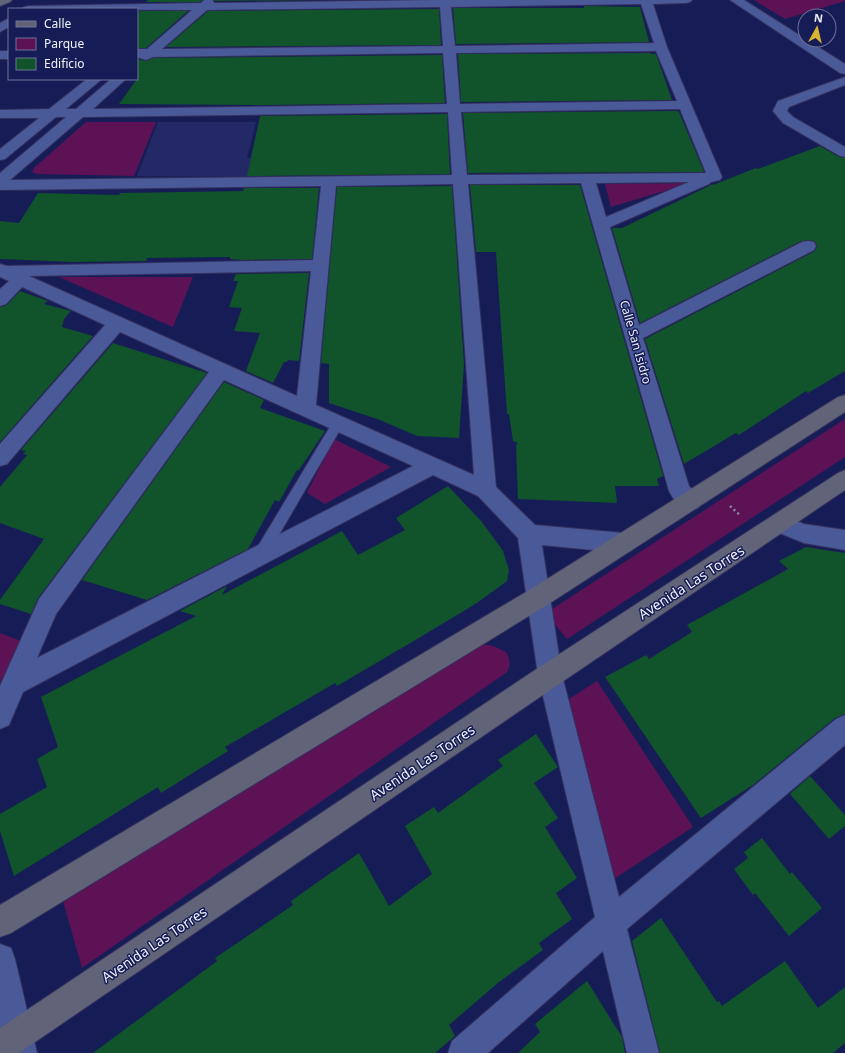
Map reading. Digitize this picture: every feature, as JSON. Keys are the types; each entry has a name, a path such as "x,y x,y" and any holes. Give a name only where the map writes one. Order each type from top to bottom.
{"street":[{"path":"0,3 6,0"},
{"path":"646,0 660,47 714,177"},
{"path":"55,8 188,3 686,0"},
{"path":"736,0 845,70"},
{"path":"445,1 486,490"},
{"path":"167,21 188,3"},
{"path":"138,62 143,53 208,3"},
{"path":"143,53 660,47"},
{"path":"0,156 94,80"},
{"path":"0,181 118,80"},
{"path":"845,81 783,104 780,111 788,120 845,153"},
{"path":"0,114 684,105"},
{"path":"0,185 714,177"},
{"path":"601,225 714,177"},
{"name":"Calle San Isidro","path":"587,178 680,492 690,502"},
{"path":"306,408 329,181"},
{"path":"634,335 808,246"},
{"path":"1,270 320,265"},
{"path":"1,270 486,490 529,534 550,675 643,1053"},
{"path":"0,300 20,279"},
{"path":"0,458 117,323"},
{"path":"0,716 47,607 222,370"},
{"path":"0,922 539,597 845,402"},
{"path":"14,683 432,466"},
{"name":"Avenida Las Torres","path":"13,1046 550,675 845,479"},
{"path":"780,523 793,531 810,536 845,540"},
{"path":"529,534 624,543"},
{"path":"464,1053 611,923 845,728"},
{"path":"0,959 13,1046"}],"lane":[{"path":"260,556 338,423"}],"shaded area":[{"path":"158,122 256,122 247,158 269,158 265,177 137,176"}],"green space":[{"path":"754,0 845,0 822,8 797,8 797,15 785,19"},
{"path":"86,122 156,122 134,176 37,174 32,172 35,167"},
{"path":"691,183 611,207 605,184"},
{"path":"59,277 193,277 173,327"},
{"path":"845,419 845,457 567,639 546,613"},
{"path":"334,439 391,467 325,504 307,493"},
{"path":"0,633 21,641 0,683"},
{"path":"483,644 493,646 506,652 510,662 507,672 82,968 63,901"},
{"path":"597,681 693,827 608,883 566,701"}],"building":[{"path":"148,0 202,0 200,2 146,2"},
{"path":"215,0 323,0 215,1"},
{"path":"584,6 640,7 649,42 456,44 453,8 584,8"},
{"path":"439,9 441,45 166,47 208,11"},
{"path":"140,11 188,11 146,48 138,48 138,14"},
{"path":"458,54 656,54 672,100 461,102"},
{"path":"442,55 445,103 263,105 119,104 136,80 138,80 138,59 146,61 153,58"},
{"path":"679,112 704,172 468,173 463,113"},
{"path":"447,114 450,174 247,176 260,116"},
{"path":"820,146 839,157 845,158 845,371 808,393 806,391 739,435 736,433 684,464 645,339 815,251 817,245 814,241 801,241 640,323 612,228 622,228 713,184"},
{"path":"470,185 580,185 663,476 657,479 659,486 615,486 617,503 518,499 516,445 518,443 513,441 509,414 507,414 496,252 476,252"},
{"path":"452,186 464,364 459,438 417,436 380,420 329,403 329,364 321,363 337,187"},
{"path":"244,188 319,188 312,259 242,260 230,259 230,257 147,258 146,261 73,262 0,259 0,221 19,223 38,193 119,195 120,193 243,191"},
{"path":"309,273 299,361 288,360 287,362 284,362 273,383 246,371 260,333 234,331 242,308 229,307 238,281 233,281 236,274"},
{"path":"20,291 48,301 44,304 71,311 64,319 62,327 93,336 0,442 0,307 7,305"},
{"path":"113,343 207,373 38,598 31,614 0,604 0,600 44,539 0,523 0,487 27,455 23,454 26,451 21,450"},
{"path":"224,382 264,400 260,408 325,431 299,470 297,470 279,502 275,500 248,549 147,600 82,580"},
{"path":"448,486 482,522 503,551 509,570 507,581 477,603 412,642 337,686 335,683 225,747 228,751 161,793 158,787 14,876 0,831 0,814 47,787 37,759 58,747 41,697 196,616 180,611 227,586 222,595 342,531 358,555 405,530 396,518"},
{"path":"806,547 845,553 845,714 835,718 753,785 701,818 605,677 646,655 649,659 692,632 687,625 788,569 779,561"},
{"path":"536,734 558,767 534,783 558,818 545,827 577,878 556,893 572,919 539,943 543,950 499,982 449,1025 455,1036 435,1053 93,1053 217,961 215,958 293,905 291,901 359,853 389,906 432,874 405,826 434,807 438,813 503,766 498,760"},
{"path":"810,776 845,815 845,826 829,839 790,794"},
{"path":"762,838 790,874 792,872 822,908 789,936 755,893 753,895 734,869 748,858 744,852"},
{"path":"661,918 717,1002 719,1001 722,1006 785,961 818,1008 845,987 845,1043 833,1053 660,1053 632,941"},
{"path":"587,981 622,1037 625,1053 518,1053 540,1032 535,1024"}]}
